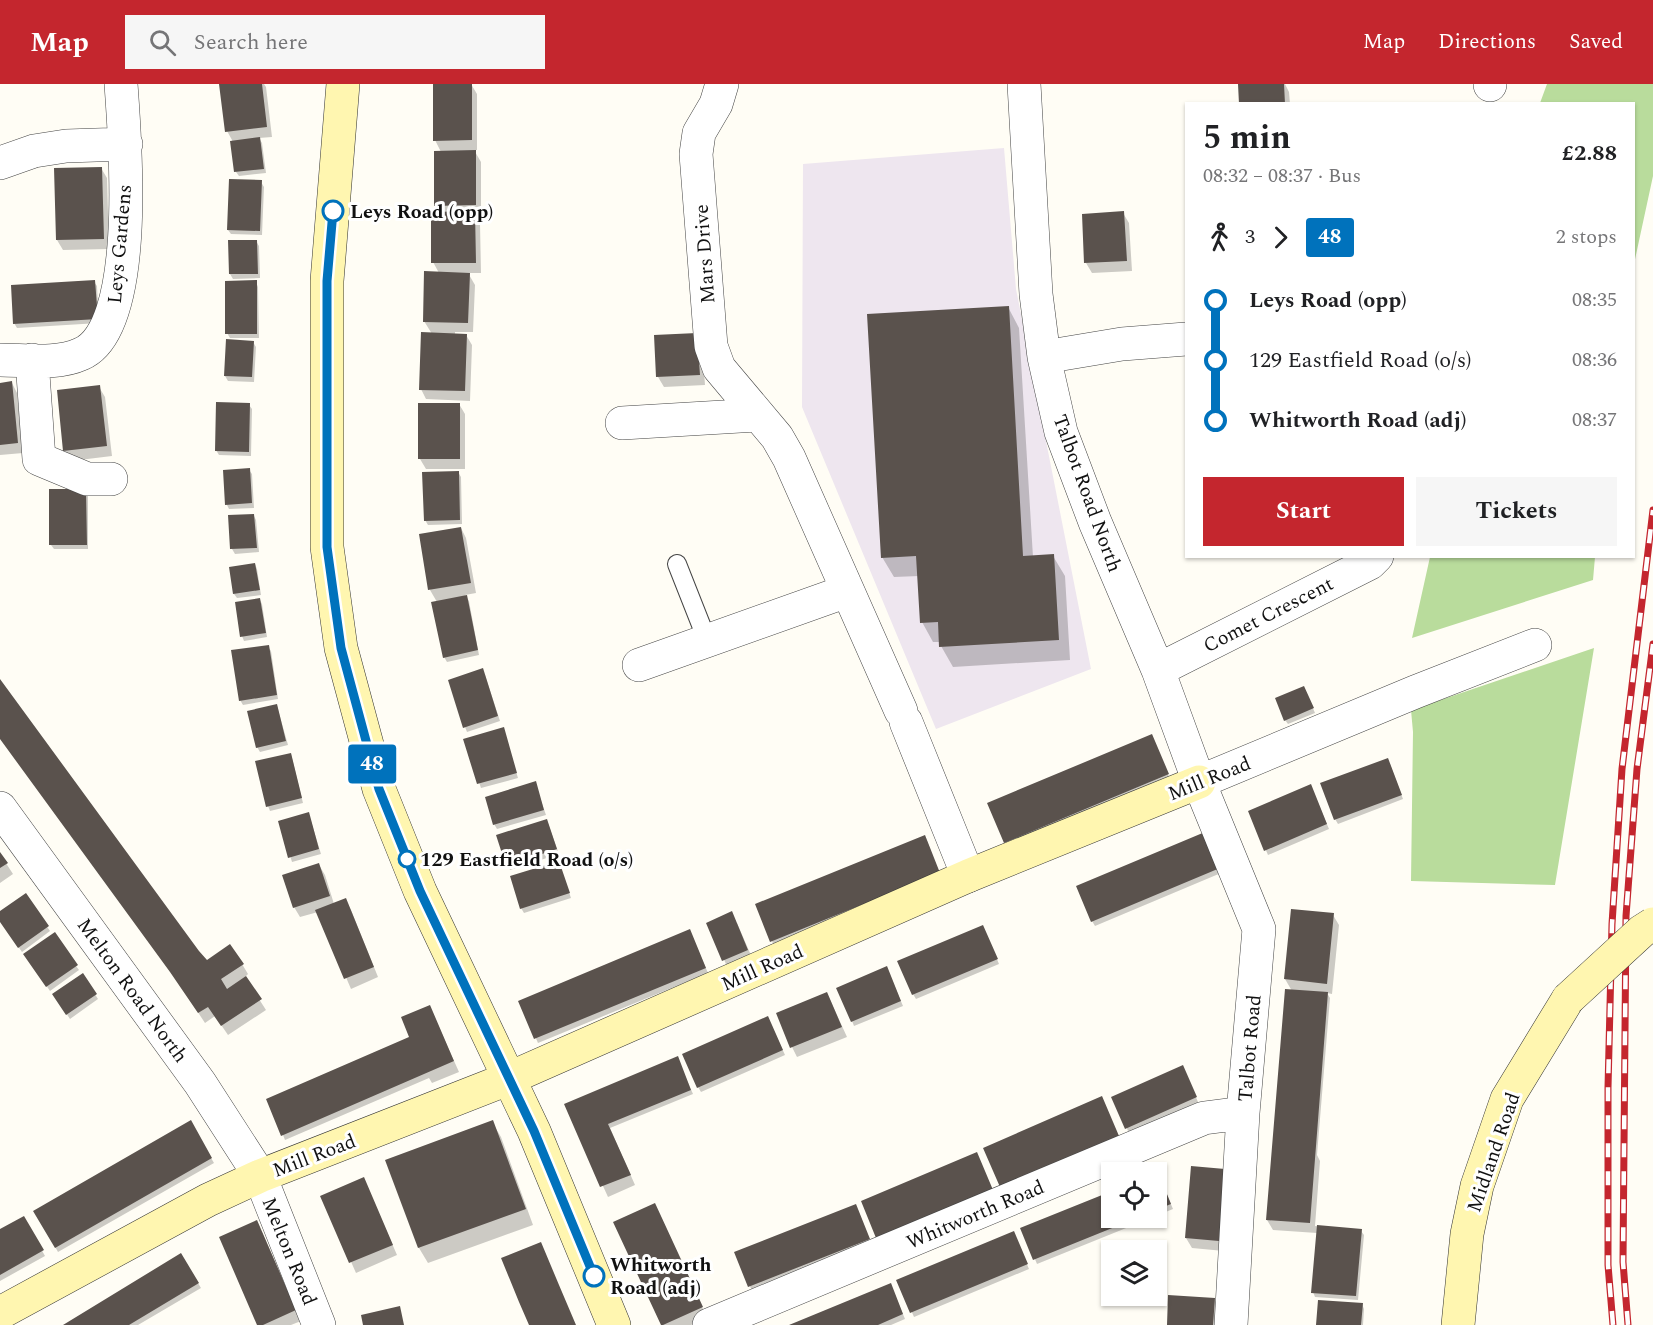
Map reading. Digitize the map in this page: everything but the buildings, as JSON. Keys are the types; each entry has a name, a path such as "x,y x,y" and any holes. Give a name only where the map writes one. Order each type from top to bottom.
{"main road":[{"path":"343,84 327,281 327,547 341,648 379,789 420,891 534,1131 614,1325"},
{"name":"Mill Road","path":"0,1313 208,1200 260,1176 510,1078 968,876 1199,782"},
{"name":"Midland Road","path":"1458,1325 1467,1234 1476,1186 1507,1099 1568,999 1642,931 1653,924"}],"street":[{"name":"Leys Gardens","path":"0,360 59,360 83,354 102,336 114,311 126,218 126,144 121,84"},
{"name":"Mars Drive","path":"722,84 716,104 699,133 696,154 711,346 719,368 777,437 789,458 903,717 968,876"},
{"name":"Talbot Road North","path":"1024,84 1036,294 1044,357 1061,432 1095,522 1158,670 1199,782"},
{"path":"0,162 34,151 66,146 126,144"},
{"path":"1044,357 1122,344 1185,339"},
{"path":"32,360 39,459 87,479 111,479"},
{"path":"622,423 757,415"},
{"name":"Comet Crescent","path":"1158,670 1370,563 1375,558"},
{"path":"639,665 847,591"},
{"name":"Mill Road","path":"1199,782 1535,645"},
{"name":"Talbot Road","path":"1199,782 1259,929 1243,1113 1232,1325"},
{"name":"Melton Road North","path":"0,808 200,1083 260,1176"},
{"name":"Whitworth Road","path":"710,1325 1204,1118 1243,1113"},
{"name":"Melton Road","path":"260,1176 319,1325"}],"lane":[{"path":"677,564 707,640"}],"shaded area":[{"path":"1004,148 1016,289 1091,669 936,729 802,407 803,164"}],"green space":[{"path":"1547,84 1653,84 1653,176 1635,259 1635,102 1540,102"},
{"path":"1430,558 1595,558 1593,580 1412,638"},
{"path":"1594,648 1555,885 1411,881 1413,732 1411,710"}],"railway":[{"path":"1613,1325 1608,1265 1608,1088 1612,924 1622,769 1653,510"},
{"path":"1628,1325 1623,1262 1626,916 1637,769 1653,644"}],"bus line":[{"name":"48","path":"333,211 327,281 327,547 341,648 379,789 420,891 534,1131 594,1276"}],"place":[{"name":"Leys Road (opp)","path":"333,211"},
{"name":"129 Eastfield Road (o/s)","path":"407,859"},
{"name":"Whitworth Road (adj)","path":"594,1276"}]}
